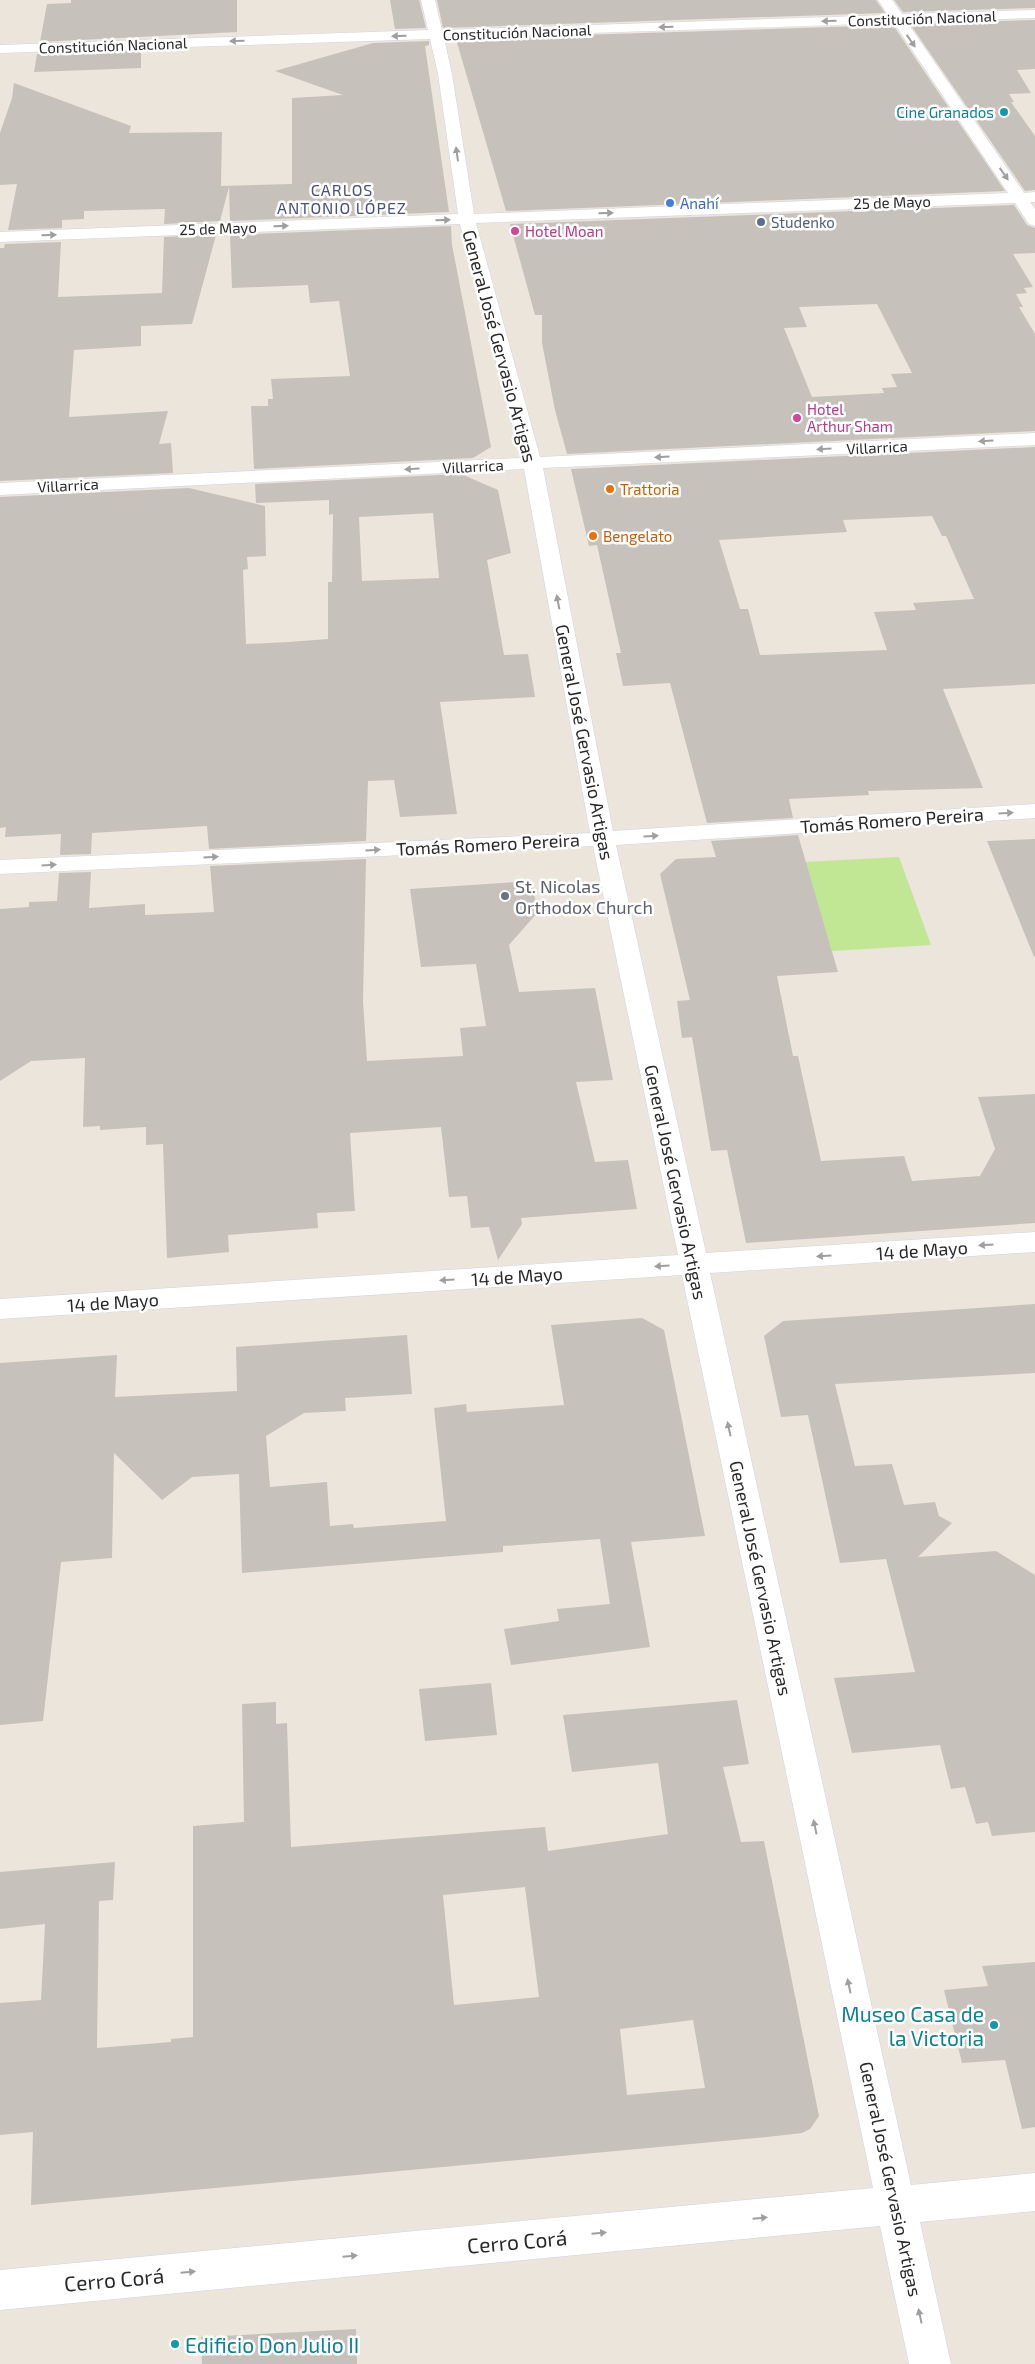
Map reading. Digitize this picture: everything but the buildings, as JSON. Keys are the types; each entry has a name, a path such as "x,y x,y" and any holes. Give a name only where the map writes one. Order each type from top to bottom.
{"street":[{"name":"General José Gervasio Artigas","path":"428,0 445,74 466,219 532,463 603,839 930,2364"},
{"path":"885,0 896,19 1028,197 1035,221"},
{"name":"Constitución Nacional","path":"0,49 1035,14"},
{"name":"25 de Mayo","path":"0,237 1028,197"},
{"name":"Villarrica","path":"0,489 1035,439"},
{"name":"Tomás Romero Pereira","path":"0,867 603,839 1035,811"},
{"name":"14 de Mayo","path":"0,1309 1035,1242"},
{"name":"Cerro Corá","path":"0,2290 1035,2192"}],"green space":[{"path":"899,857 931,945 832,951 804,862"}],"place":[{"name":"Cine Granados","path":"1004,112"},
{"name":"Anahí","path":"670,203"},
{"name":"Studenko","path":"761,222"},
{"name":"Hotel Moan","path":"515,231"},
{"name":"Hotel Arthur Sham","path":"797,418"},
{"name":"Trattoria","path":"610,489"},
{"name":"Bengelato","path":"593,536"},
{"name":"St. Nicolas Orthodox Church","path":"505,896"},
{"name":"Museo Casa de la Victoria","path":"994,2025"},
{"name":"Edificio Don Julio II","path":"175,2344"}],"district":[{"name":"CARLOS ANTONIO LÓPEZ","path":"342,198"}]}
